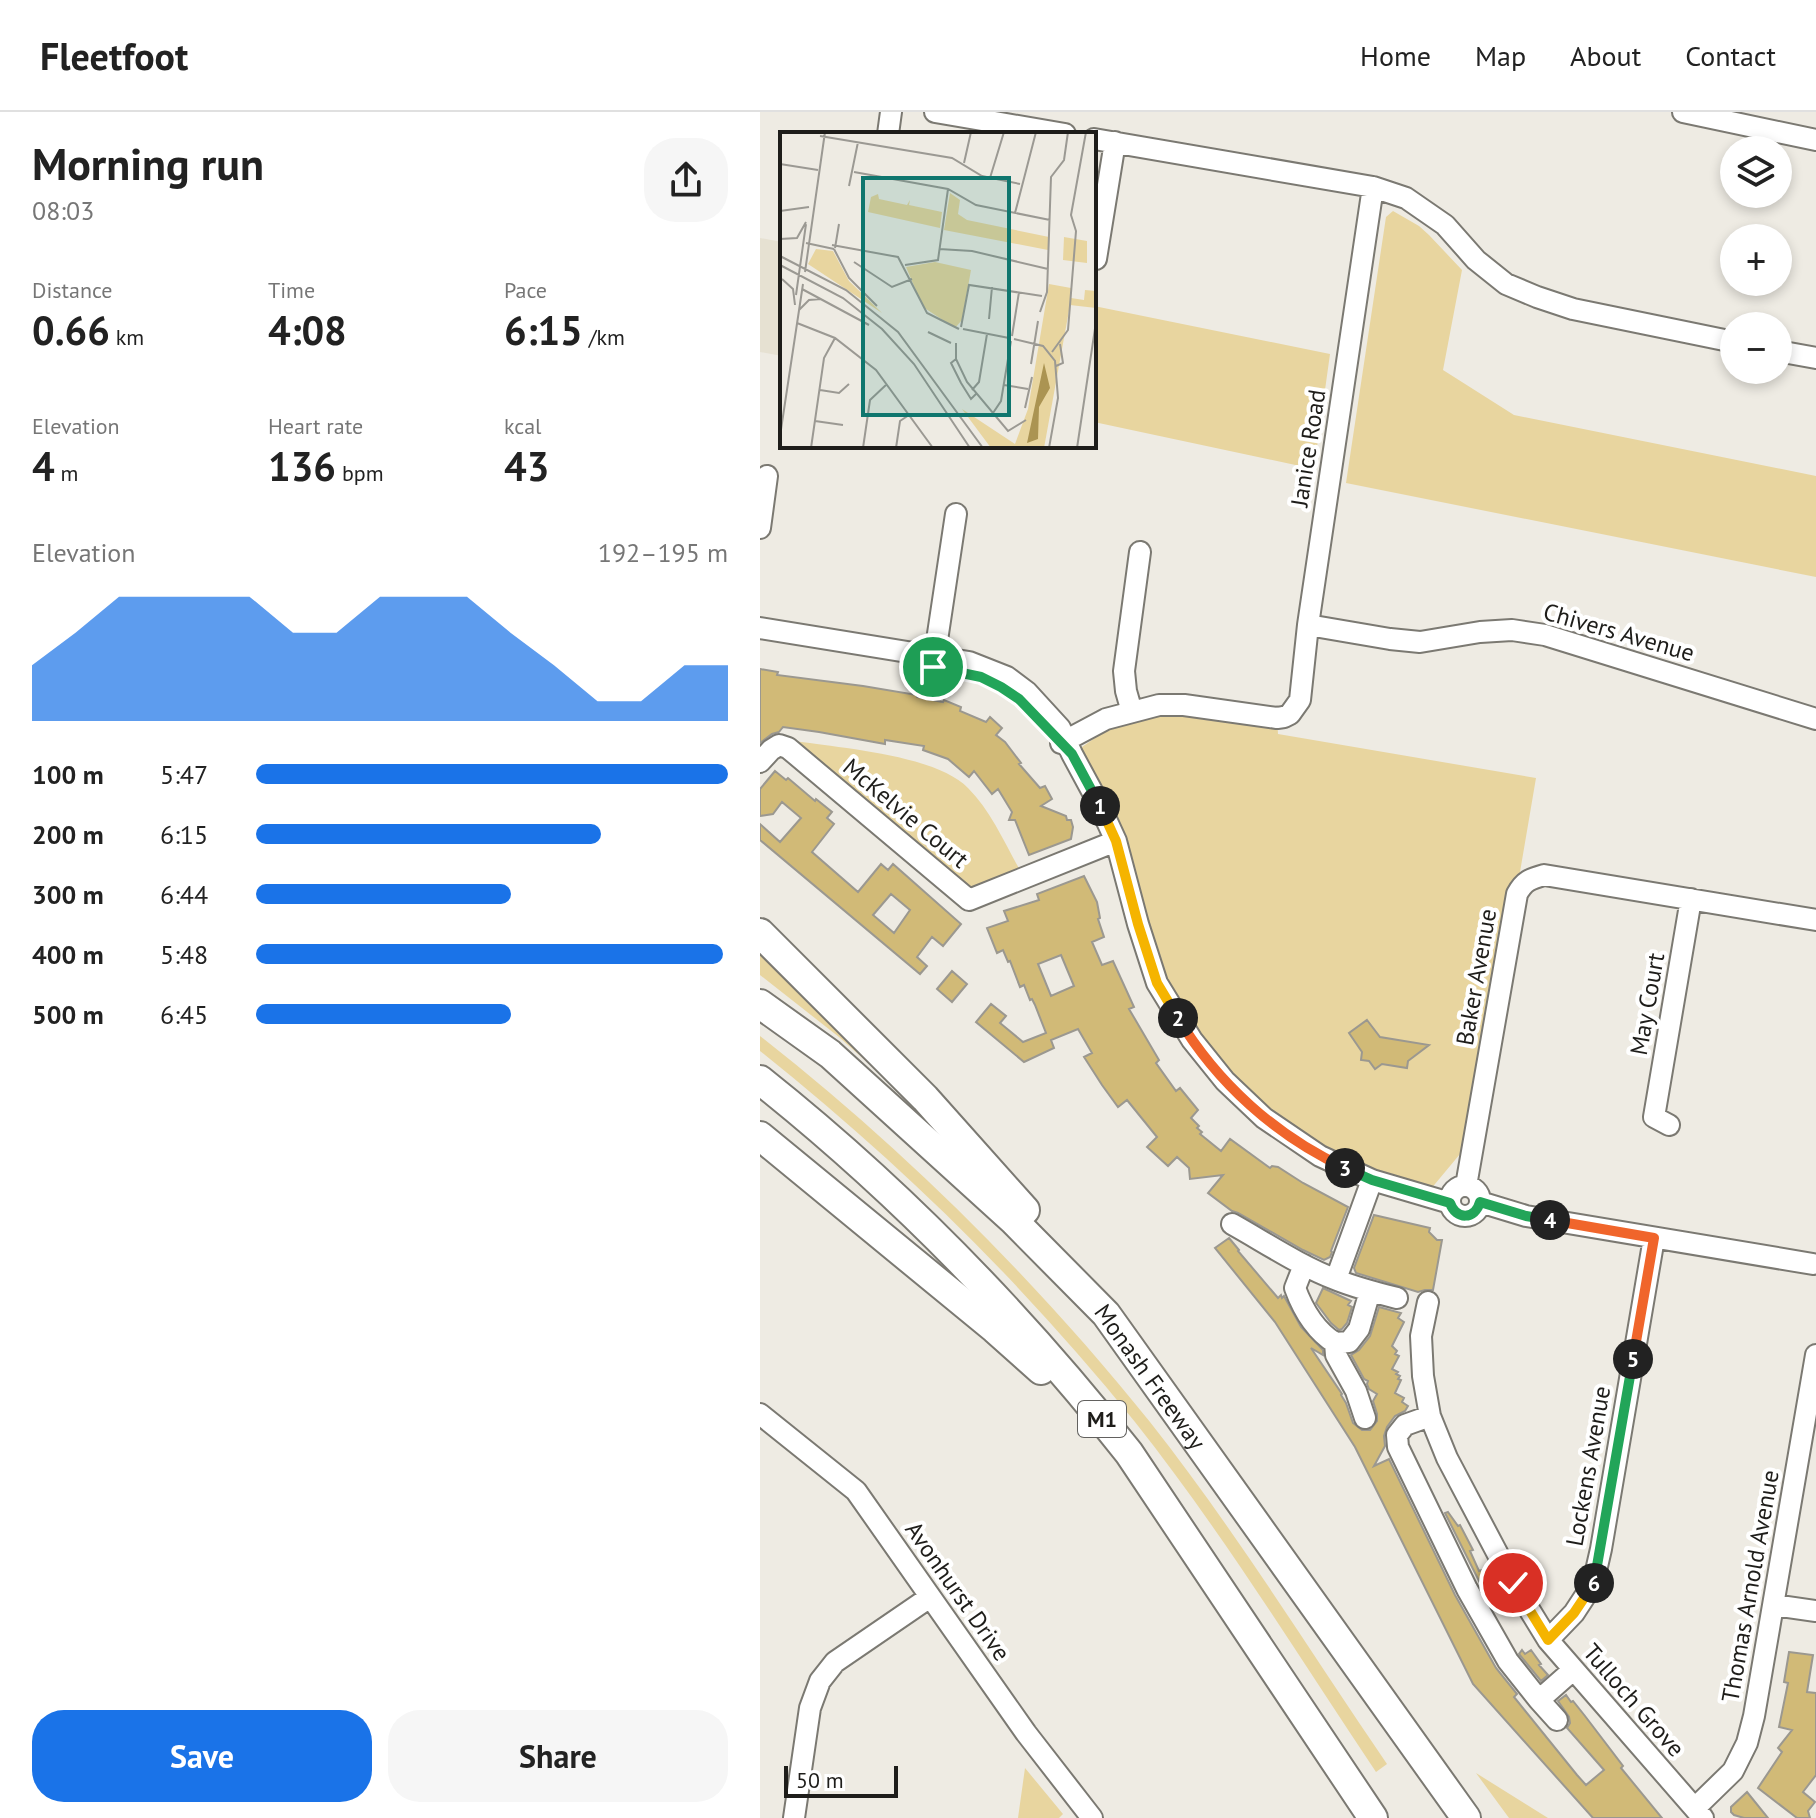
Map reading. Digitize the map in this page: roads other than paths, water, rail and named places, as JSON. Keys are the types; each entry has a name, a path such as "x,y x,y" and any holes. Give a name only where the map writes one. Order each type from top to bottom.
{"highway":[{"path":"760,933 925,1098 1070,1260 1106,1314"},
{"name":"Monash Freeway","path":"760,1004 830,1054 1014,1221 1106,1314 1466,1818"},
{"name":"M1","path":"760,1080 851,1156 946,1245 1045,1350 1129,1453 1373,1818"},
{"path":"760,1136 995,1329 1129,1453"}],"street":[{"path":"888,132 891,112"},
{"path":"935,112 1053,132"},
{"path":"1683,112 1816,140"},
{"path":"1096,139 1373,187 1406,198 1445,225 1476,260 1506,284 1573,309 1720,339"},
{"path":"1096,259 1115,142"},
{"name":"Janice Road","path":"1132,712 1174,704 1277,718 1290,714 1300,700 1308,625 1373,187"},
{"path":"1792,354 1816,358"},
{"path":"760,528 767,476"},
{"path":"934,662 956,514"},
{"path":"1066,745 1132,712 1124,671 1140,552"},
{"name":"Chivers Avenue","path":"1308,625 1420,642 1512,630 1545,635 1816,719"},
{"path":"760,628 812,642"},
{"path":"760,639 812,642 934,662 974,664 1023,695 1066,745 1099,804 1116,841 1157,983 1192,1040 1225,1081 1264,1118 1320,1156 1372,1180 1450,1203"},
{"name":"McKelvie Court","path":"760,762 779,745 788,748 969,900 1116,841"},
{"name":"Baker Avenue","path":"1466,1186 1517,894 1528,880 1544,875 1816,920"},
{"name":"May Court","path":"1654,1121 1691,899"},
{"path":"1336,1279 1372,1180"},
{"path":"1466,1186 1475,1189 1480,1202 1476,1211 1468,1216 1458,1215 1450,1203 1454,1190 1466,1186"},
{"path":"1480,1202 1526,1216 1815,1267"},
{"path":"1232,1224 1304,1265 1336,1279 1397,1298"},
{"name":"Lockens Avenue","path":"1548,1640 1574,1613 1593,1584 1654,1238"},
{"path":"1304,1265 1295,1288 1299,1301 1321,1334 1335,1343 1349,1342 1359,1329 1370,1291"},
{"name":"Tulloch Grove","path":"1428,1302 1421,1336 1423,1376 1430,1416 1447,1458 1513,1583 1548,1640 1699,1813"},
{"path":"1335,1343 1336,1355 1356,1391 1365,1418"},
{"name":"Thomas Arnold Avenue","path":"1699,1813 1733,1771 1747,1743 1754,1716 1816,1355"},
{"name":"Avonhurst Drive","path":"760,1414 856,1491 1026,1733 1092,1818"},
{"path":"1430,1416 1405,1425 1397,1435 1398,1447 1467,1589 1508,1661 1557,1720"},
{"path":"794,1818 810,1708 820,1681 835,1662 930,1597"},
{"path":"1774,1605 1816,1611"},
{"path":"1539,1700 1573,1670"}]}
